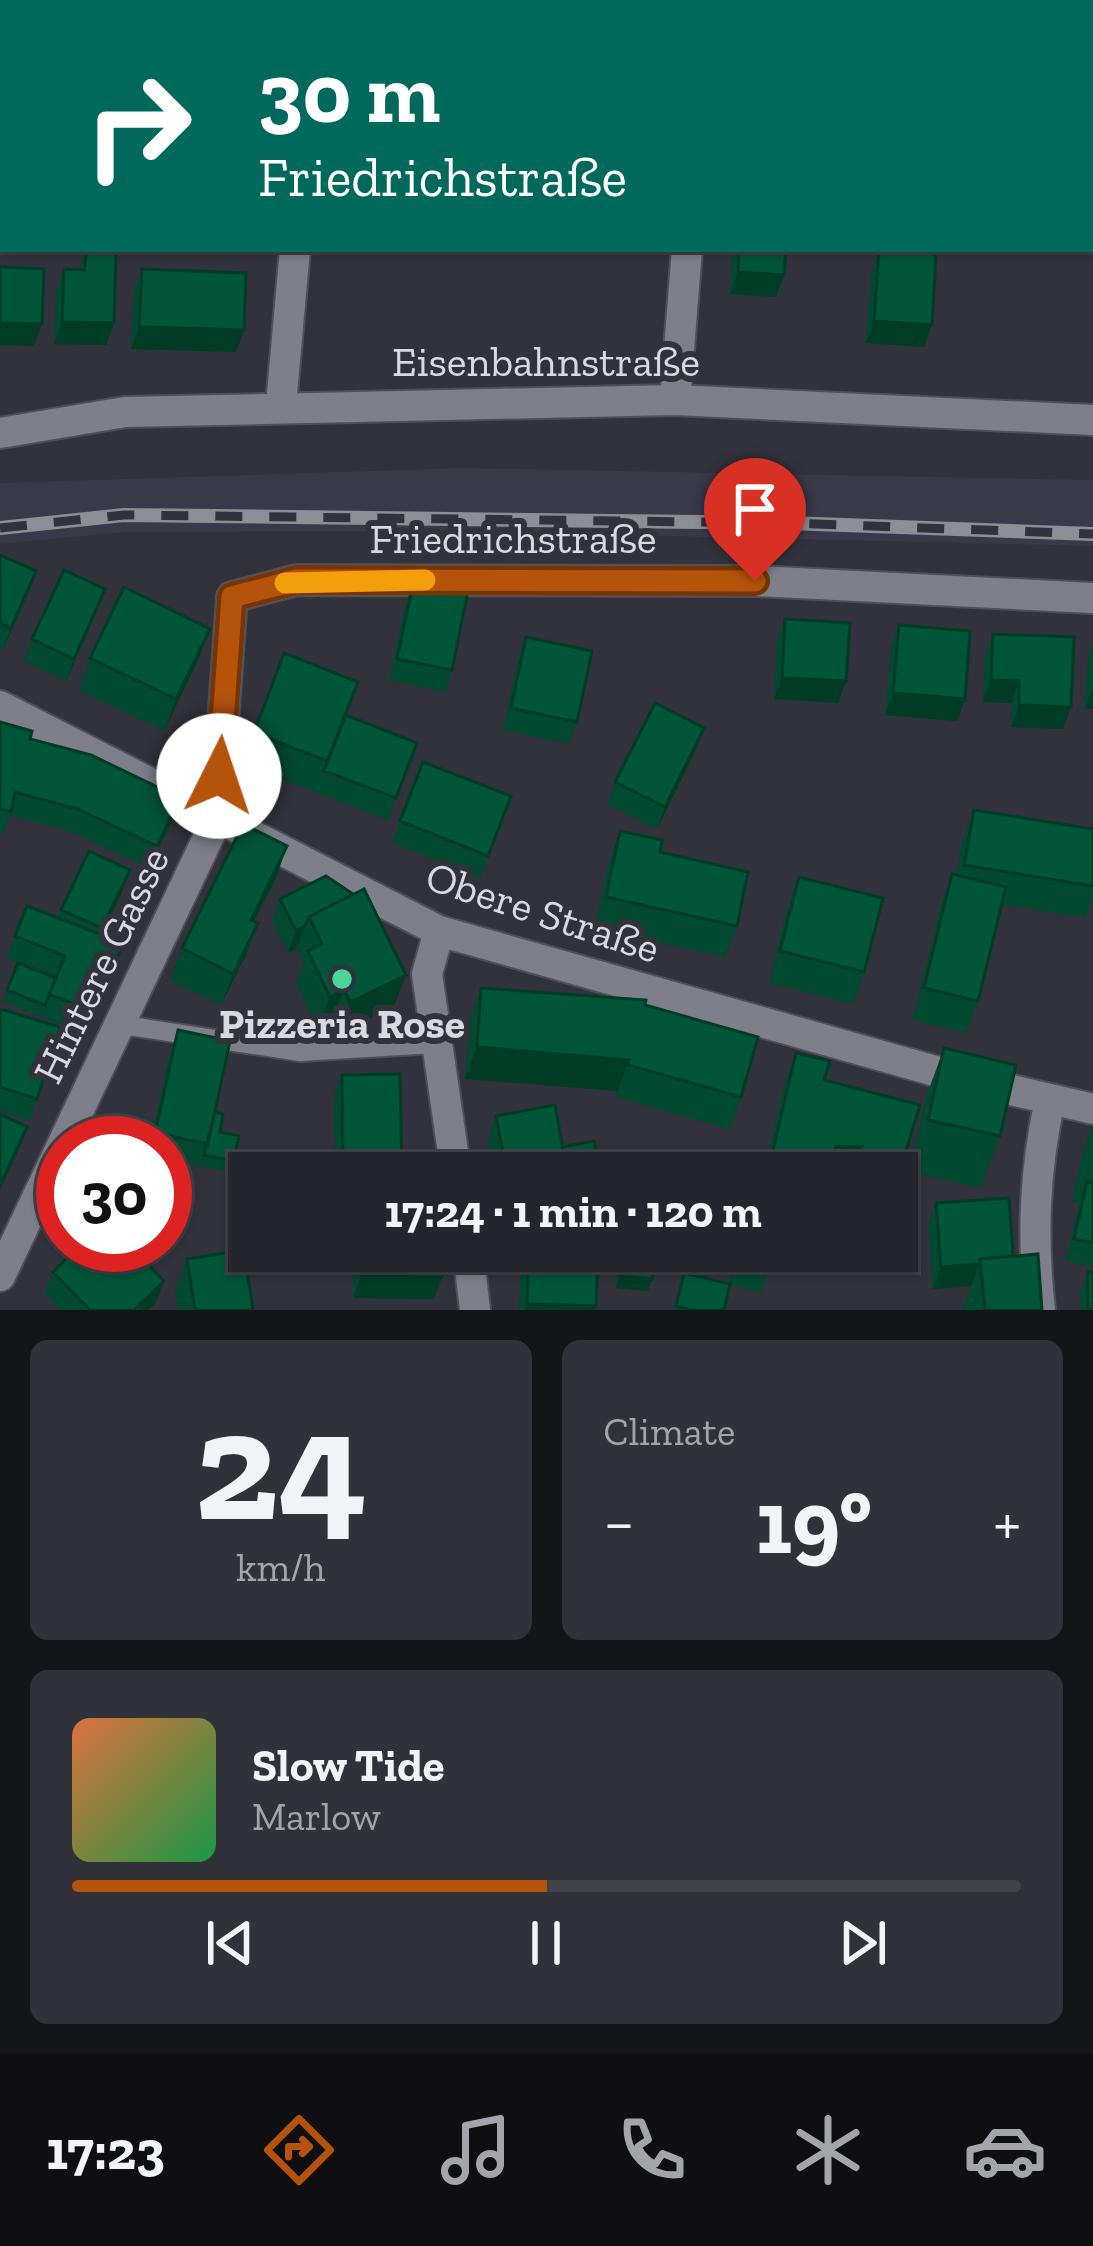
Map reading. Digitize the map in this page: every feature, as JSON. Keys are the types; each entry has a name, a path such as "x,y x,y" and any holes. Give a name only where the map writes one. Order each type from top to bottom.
{"street":[{"path":"281,405 295,252"},
{"path":"675,400 687,252"},
{"name":"Eisenbahnstraße","path":"0,433 125,412 675,400 1093,420"},
{"name":"Friedrichstraße","path":"216,821 232,597 297,580 755,581 1093,598"},
{"name":"Obere Straße","path":"0,706 216,821 439,931 1050,1100 1091,1104"},
{"name":"Hintere Gasse","path":"0,1276 216,821"},
{"path":"439,931 428,974 452,1152"},
{"path":"1040,1310 1032,1239 1038,1154 1050,1100"},
{"path":"470,1272 475,1310"}],"lane":[{"path":"123,1024 300,1052 434,1044"}],"shaded area":[{"path":"464,468 1093,480 1093,546 459,531 125,532 0,544 0,483"}],"building":[{"path":"86,252 116,252 114,323 62,322 64,269 85,270"},
{"path":"739,252 786,252 784,275 738,272"},
{"path":"879,252 936,254 932,325 874,321"},
{"path":"0,267 44,269 42,324 0,323"},
{"path":"142,269 246,273 244,330 139,327"},
{"path":"0,555 36,571 11,628 0,623"},
{"path":"64,570 105,589 74,659 32,639"},
{"path":"414,580 468,591 452,670 397,659"},
{"path":"124,587 210,629 176,699 90,658"},
{"path":"785,619 850,623 846,681 782,678"},
{"path":"899,625 970,631 965,699 893,693"},
{"path":"993,634 1074,637 1071,707 1019,705 1019,681 991,680"},
{"path":"526,637 592,651 577,722 511,708"},
{"path":"284,653 358,682 327,761 254,733"},
{"path":"655,703 704,728 665,807 615,782"},
{"path":"346,715 417,743 396,798 324,771"},
{"path":"0,722 32,731 30,739 91,755 180,798 157,846 77,809 15,792 11,812 0,809"},
{"path":"423,762 511,796 488,856 400,821"},
{"path":"974,810 1093,829 1093,886 964,865"},
{"path":"243,824 287,846 251,920 258,923 233,974 182,948"},
{"path":"620,831 662,840 660,852 748,872 737,926 606,897"},
{"path":"89,851 130,870 102,928 61,910"},
{"path":"952,874 1006,887 978,1001 924,988"},
{"path":"326,876 353,894 309,917 296,931 280,899"},
{"path":"799,877 883,898 864,972 780,951"},
{"path":"364,889 406,975 350,1002 344,990 330,997 308,951 322,944 309,917"},
{"path":"27,906 123,943 96,1013 49,994 65,956 15,936"},
{"path":"18,963 56,978 45,1005 7,990"},
{"path":"481,988 646,1000 645,1005 758,1037 741,1097 628,1065 629,1060 477,1047"},
{"path":"0,1009 60,1027 37,1099 0,1087"},
{"path":"178,1030 230,1041 208,1144 192,1141 192,1116 159,1116"},
{"path":"944,1048 1016,1065 1000,1136 928,1120"},
{"path":"796,1053 830,1061 824,1080 920,1105 906,1152 854,1152 860,1147 836,1146 835,1152 773,1152"},
{"path":"400,1074 402,1152 343,1152 342,1075"},
{"path":"555,1105 563,1152 503,1152 496,1116"},
{"path":"215,1112 223,1114 220,1132 239,1136 235,1152 228,1152 228,1160 204,1155"},
{"path":"0,1114 27,1127 0,1185"},
{"path":"594,1141 596,1152 563,1152 562,1147"},
{"path":"1087,1181 1093,1183 1093,1243 1074,1239"},
{"path":"1009,1198 1013,1256 941,1267 936,1203"},
{"path":"228,1253 228,1272 247,1272 253,1310 195,1310 189,1272 192,1258"},
{"path":"1038,1254 1042,1310 985,1310 980,1259"},
{"path":"53,1272 155,1272 164,1281 134,1310 90,1310"},
{"path":"361,1272 442,1272 442,1277 361,1276"},
{"path":"528,1272 597,1272 596,1306 527,1304"},
{"path":"620,1272 653,1272 652,1279 620,1276"},
{"path":"1088,1272 1093,1272 1093,1310 1088,1310"},
{"path":"684,1273 730,1284 724,1310 676,1306"}],"railway":[{"path":"0,528 124,515 788,523 1093,534"}],"slow traffic":[{"path":"285,583 425,580"}],"place":[{"name":"Pizzeria Rose","path":"342,979"}],"route":[{"path":"219,776 232,597 297,580 755,581"}]}
